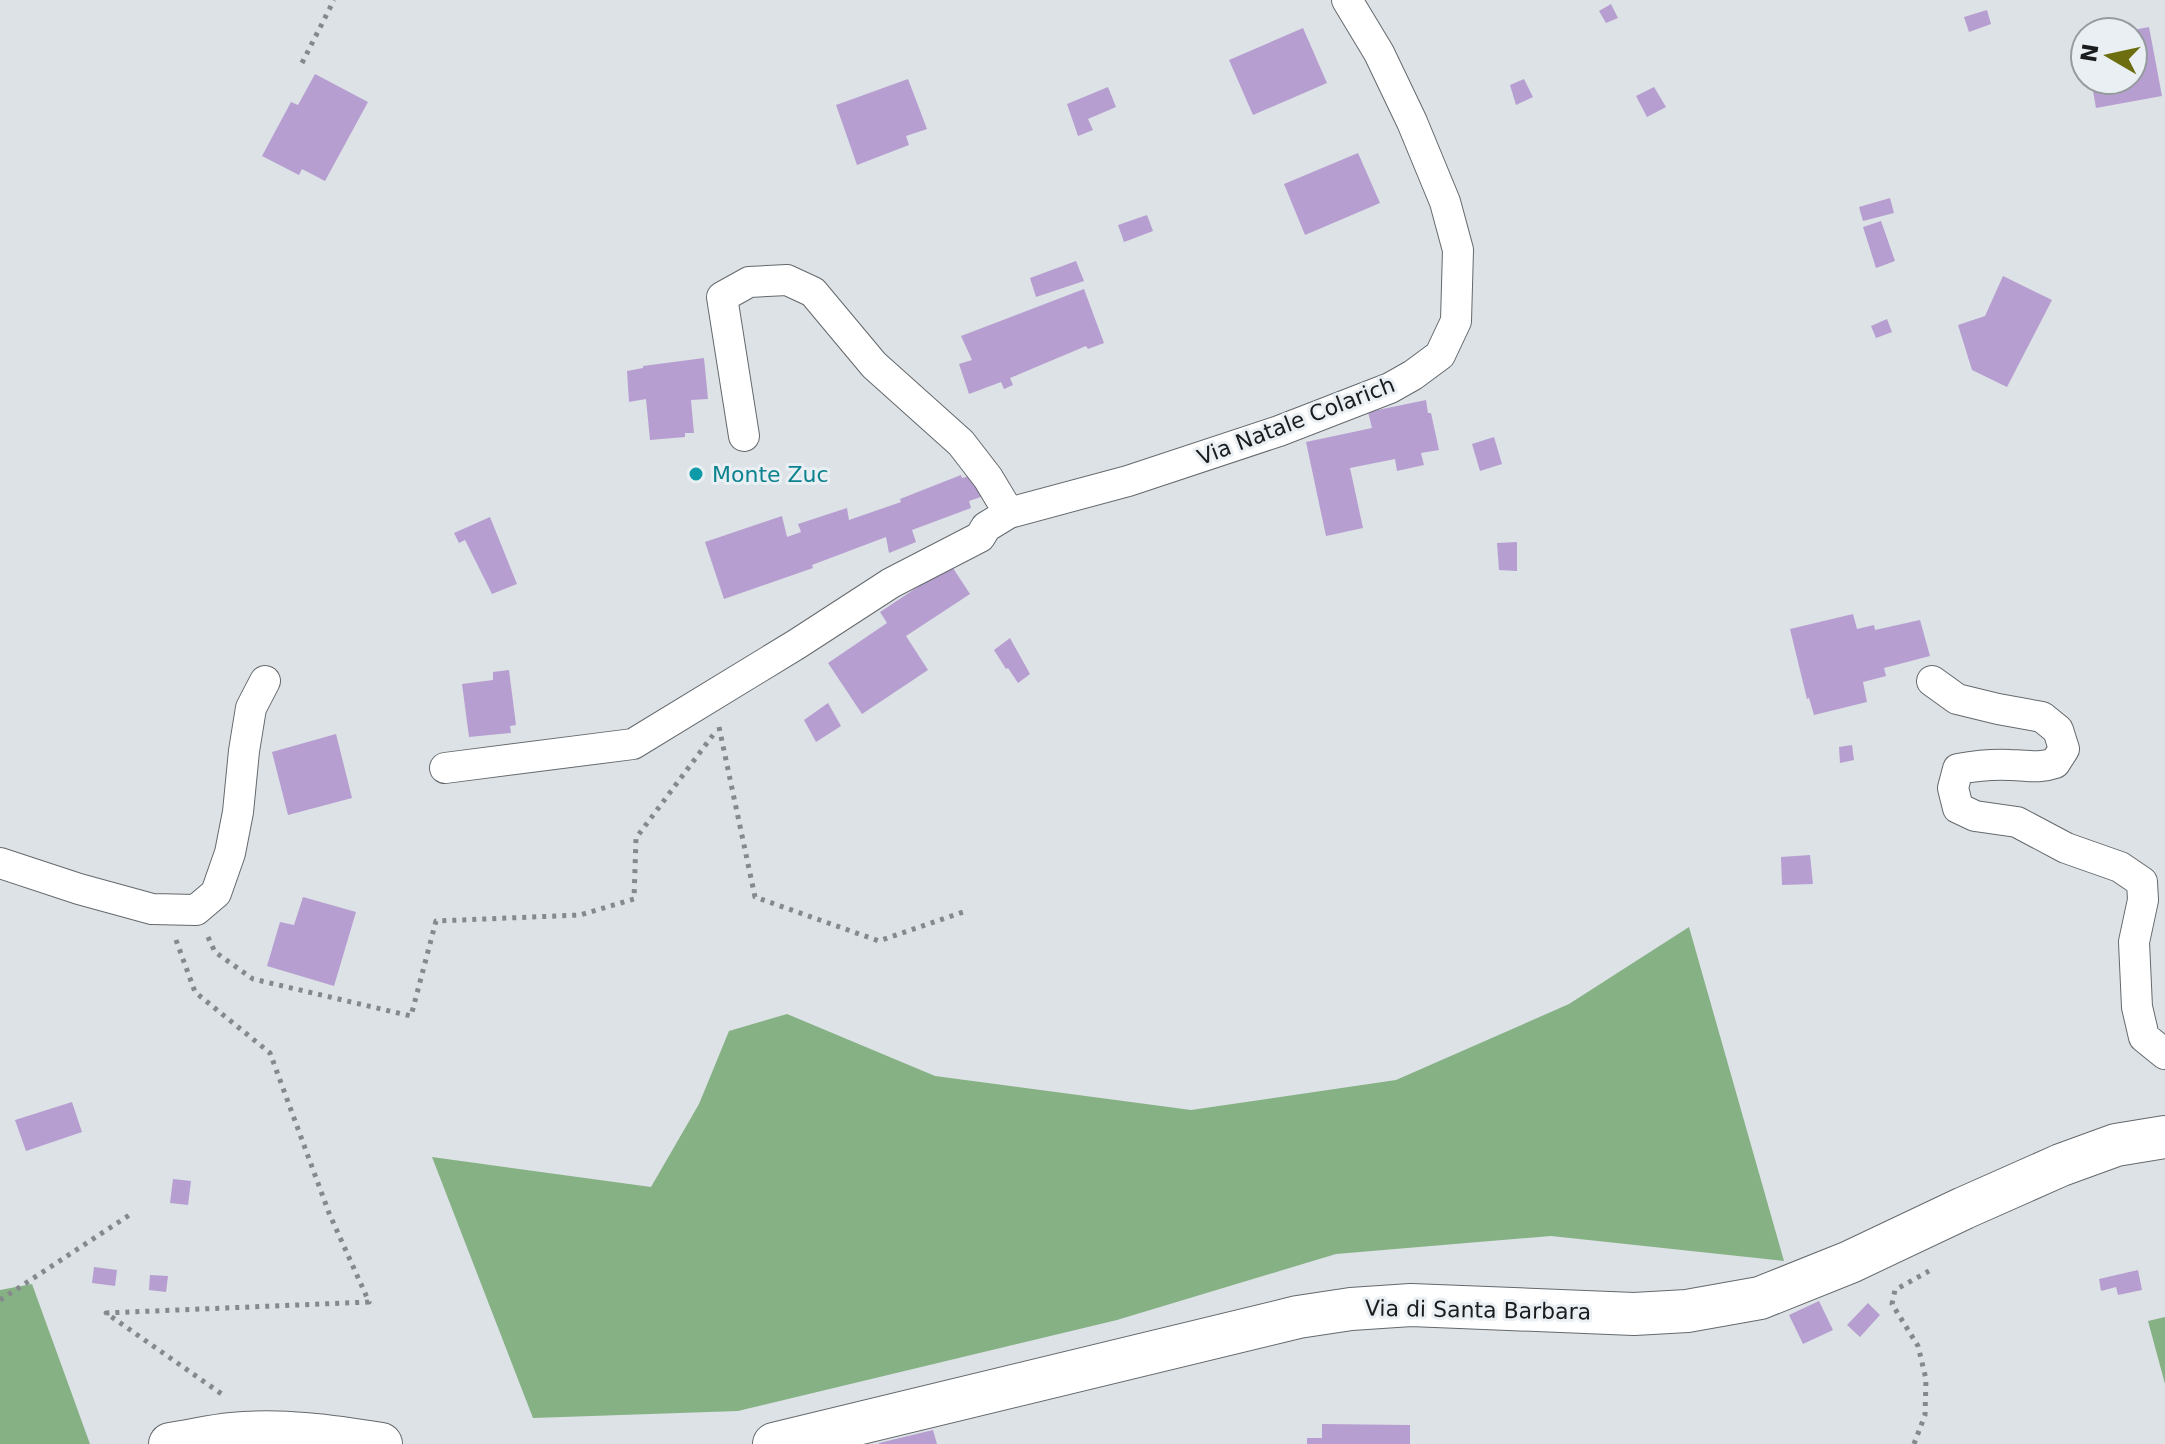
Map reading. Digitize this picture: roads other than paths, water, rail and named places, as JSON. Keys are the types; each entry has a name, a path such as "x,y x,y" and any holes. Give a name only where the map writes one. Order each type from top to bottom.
{"street":[{"name":"Via Natale Colarich","path":"445,768 633,744 891,583 980,537 986,527 1009,513 1128,481 1279,431 1390,388 1440,355 1456,321 1458,250 1445,202 1412,122 1379,53 1347,0"},
{"path":"744,436 722,297 749,282 787,280 813,292 874,365 961,443 988,478 1009,513"},
{"path":"0,863 152,909 196,910 216,893 230,853 251,708 265,681"},
{"path":"1932,681 1957,699 2042,717 2058,730 2064,749 2055,763 2040,768 2011,765 1958,769 1953,788 1958,808 1975,816 2017,822 2066,848 2120,867 2142,882 2143,900 2134,942 2137,1007 2144,1037 2165,1054"},
{"name":"Via di Santa Barbara","path":"774,1444 1298,1317 1351,1309 1411,1305 1634,1314 1687,1311 1760,1298 1850,1262 2061,1165 2116,1145 2165,1137"},
{"path":"170,1444 233,1434 340,1437 381,1444"}],"place":[{"name":"Monte Zuc","path":"696,474"}]}
